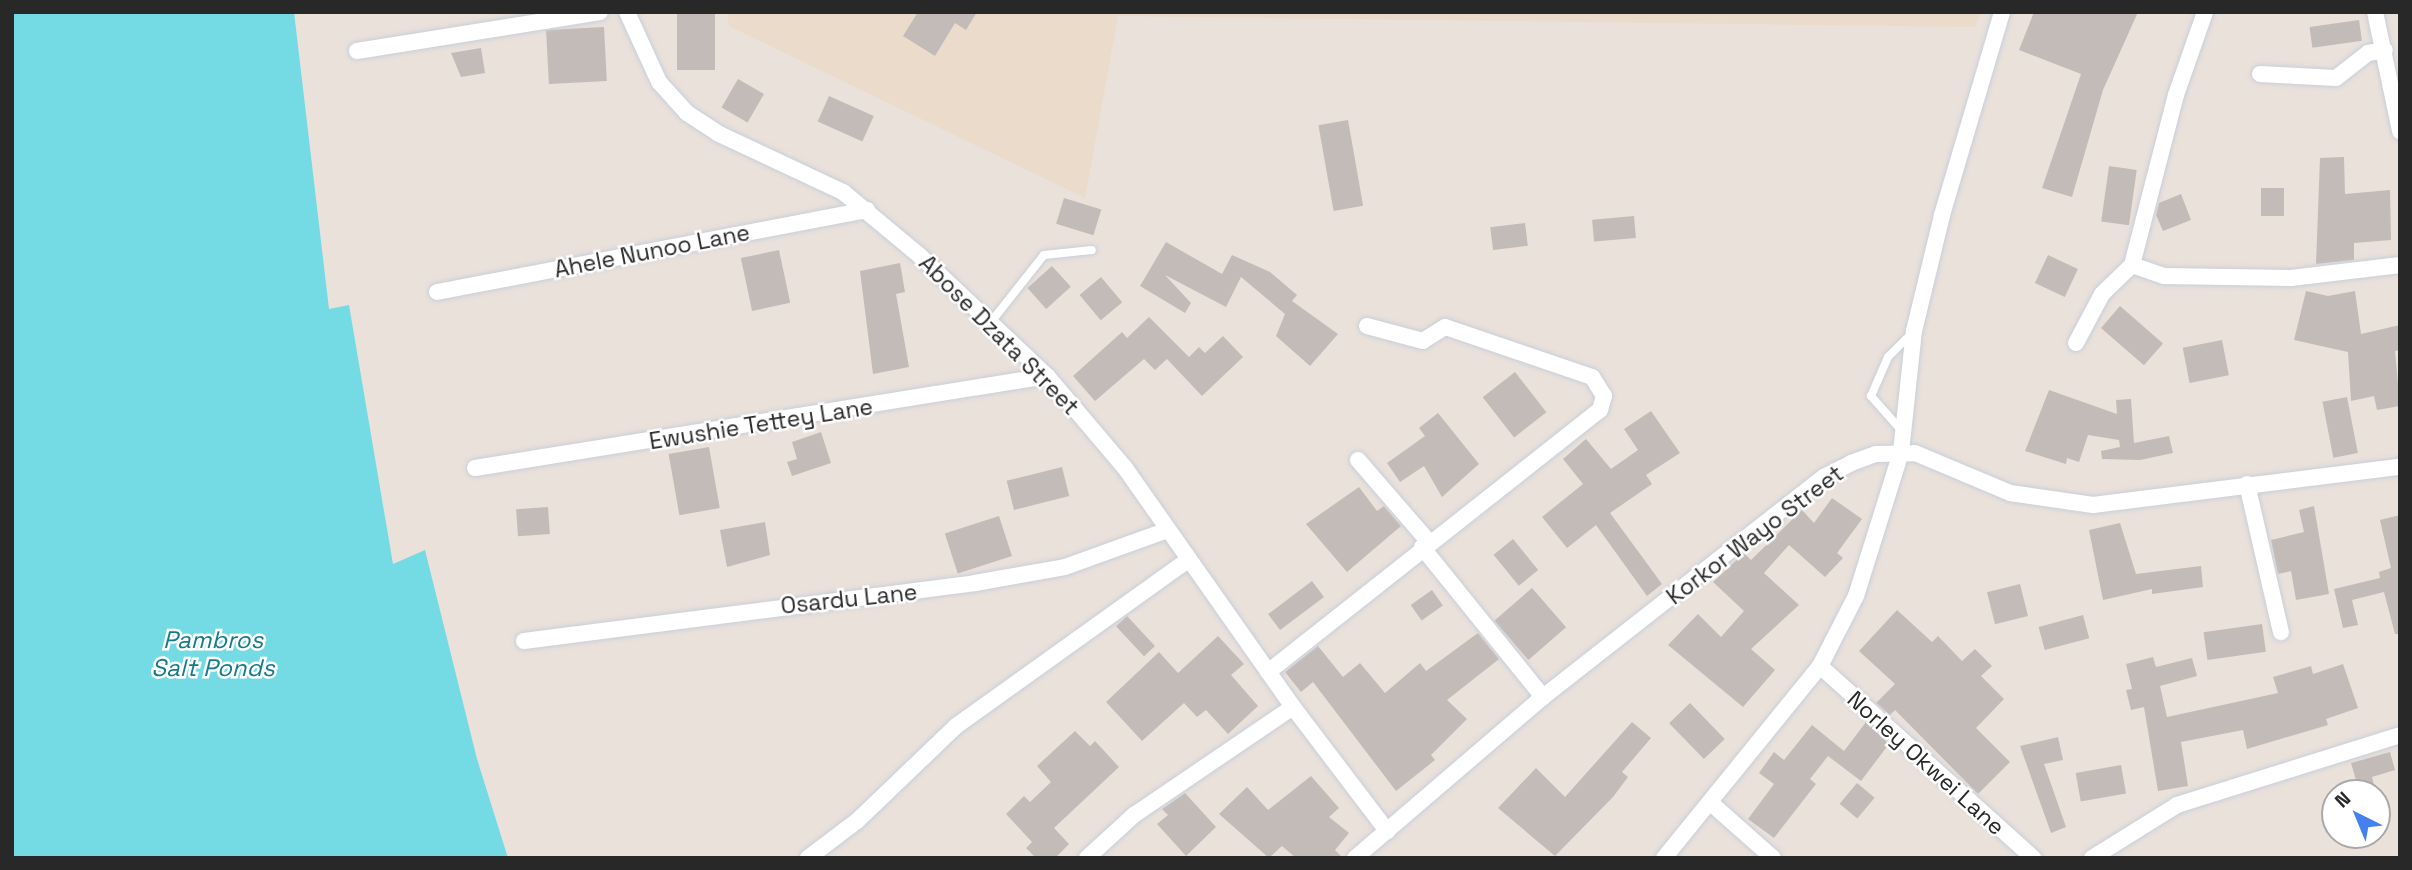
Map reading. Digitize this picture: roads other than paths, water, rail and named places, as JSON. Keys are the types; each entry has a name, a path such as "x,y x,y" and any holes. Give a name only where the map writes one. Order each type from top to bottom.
{"street":[{"path":"357,51 600,12"},
{"name":"Abose Dzata Street","path":"627,12 659,82 687,113 719,134 810,173 867,210 991,322 1046,376 1125,468 1293,707 1387,831"},
{"path":"1664,858 1712,804 1820,666 1856,596 1901,452 1914,331 1942,215 2002,12"},
{"path":"2076,343 2102,293 2132,265 2176,95 2205,12"},
{"path":"2375,12 2400,131"},
{"path":"2260,74 2336,78 2368,54 2385,50"},
{"name":"Ahele Nunoo Lane","path":"437,292 867,210"},
{"path":"2132,265 2164,276 2291,278 2400,265"},
{"path":"1268,672 1600,410 1604,396 1592,377 1445,327 1423,341 1367,326"},
{"name":"Ewushie Tettey Lane","path":"475,468 1046,376"},
{"path":"1901,452 2010,493 2052,502 2093,505 2400,467"},
{"name":"Korkor Wayo Street","path":"1355,858 1543,697 1824,477 1876,454 1901,452"},
{"path":"1358,460 1543,697"},
{"path":"2247,484 2281,632"},
{"name":"Osardu Lane","path":"524,641 975,583 1065,567 1168,530"},
{"path":"808,858 857,821 957,726 1188,560"},
{"name":"Norley Okwei Lane","path":"1820,666 2033,858"},
{"path":"1087,858 1134,815 1293,707"},
{"path":"2092,858 2178,805 2400,735"},
{"path":"1712,804 1773,858"}],"lane":[{"path":"991,322 1044,255 1093,250"},
{"path":"1902,432 1871,396 1888,356 1914,331"}],"water":[{"name":"Pambros Salt Ponds","path":"12,12 294,12 329,309 349,305 393,564 425,550 477,759 508,858 12,858"}]}
